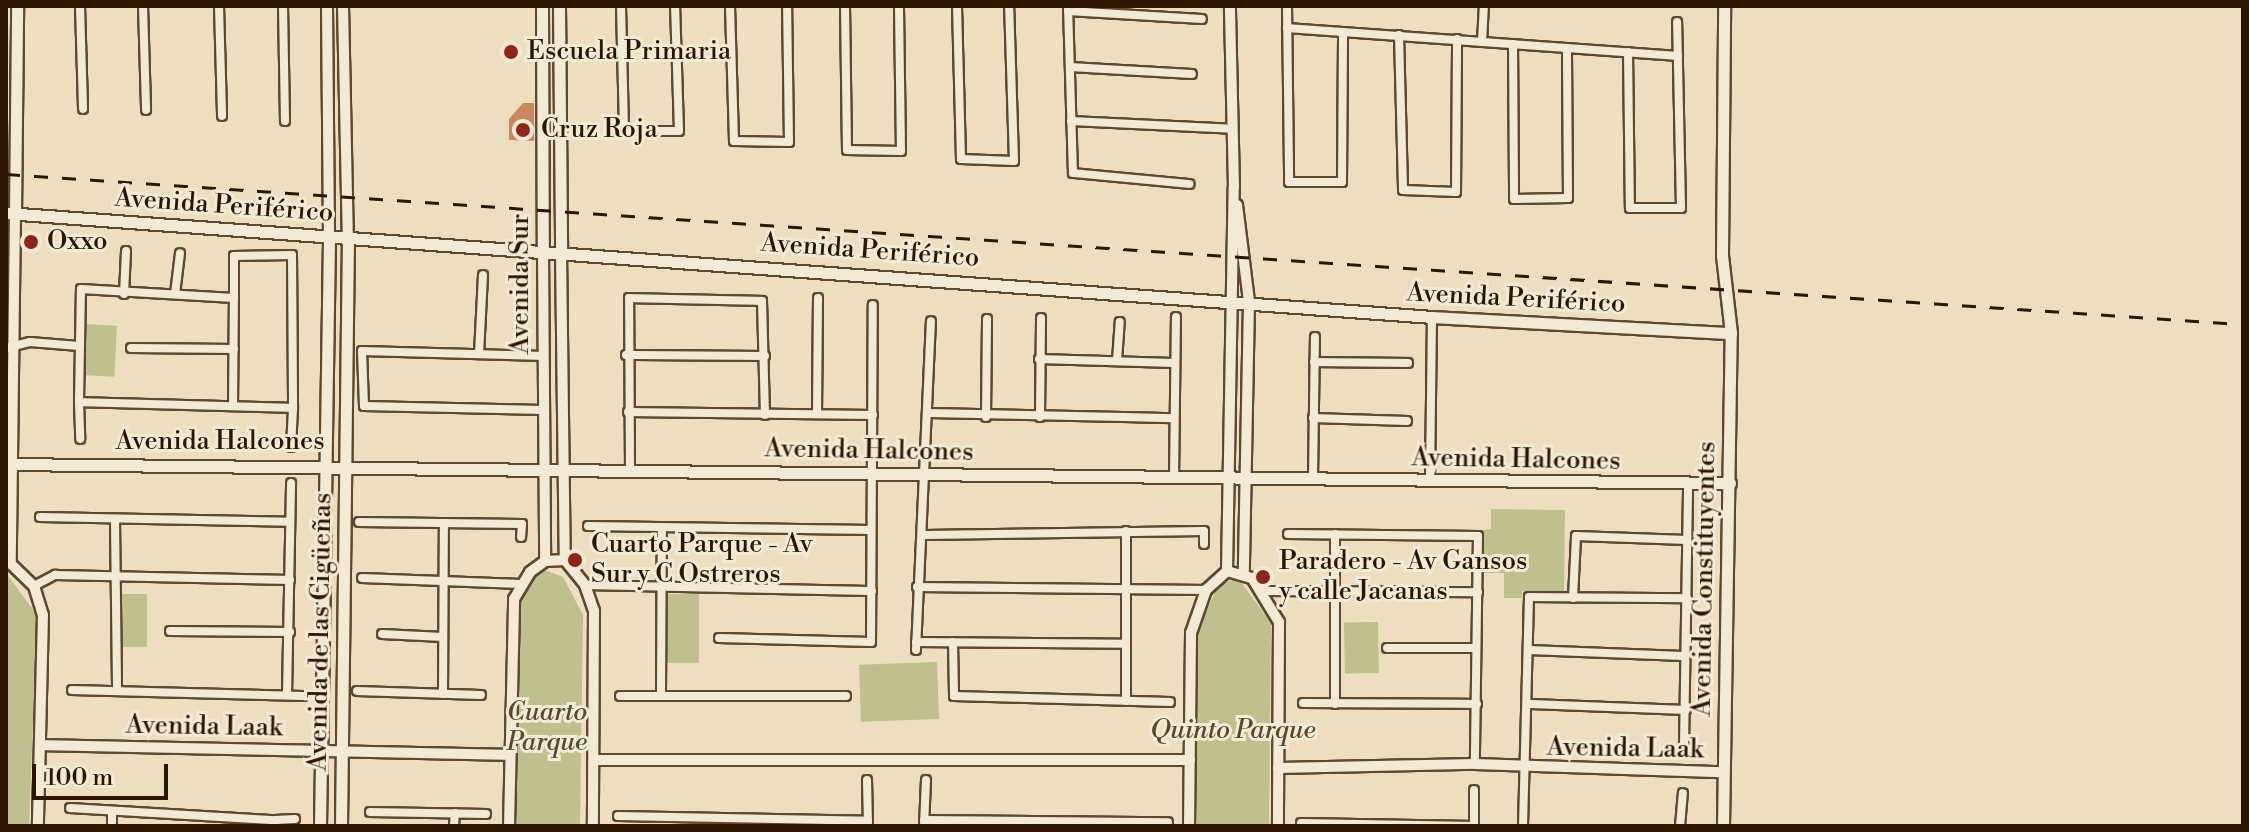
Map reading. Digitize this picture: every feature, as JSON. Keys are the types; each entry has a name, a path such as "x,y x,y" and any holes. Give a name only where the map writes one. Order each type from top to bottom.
{"main road":[{"path":"10,213 17,6"},
{"name":"Avenida Sur","path":"542,6 543,250"},
{"name":"Avenida Sur","path":"559,6 561,251"},
{"name":"Avenida Constituyentes","path":"1723,826 1731,333 1722,255 1724,6"},
{"path":"542,137 561,138"},
{"name":"Avenida Periférico","path":"10,213 1432,317 1731,333"},
{"name":"Avenida de las Cigüeñas","path":"320,826 329,237"},
{"name":"Avenida de las Cigüeñas","path":"341,826 348,237"},
{"name":"Avenida Halcones","path":"9,464 345,463 544,468 630,463 873,474 1430,480 1688,489 1730,483"}],"street":[{"path":"80,6 83,109"},
{"path":"143,6 146,110"},
{"path":"219,6 222,116"},
{"path":"283,6 285,121"},
{"name":"Avenida de las Cigüeñas","path":"327,6 329,237"},
{"name":"Avenida de las Cigüeñas","path":"343,6 348,237"},
{"path":"621,6 624,131 679,131 675,6"},
{"path":"730,6 734,141 789,142 787,6"},
{"path":"845,6 847,150 901,151 899,6"},
{"path":"957,6 961,159 1014,161 1009,6"},
{"path":"1227,571 1230,300 1236,234 1230,6"},
{"path":"1287,6 1289,182 1342,182 1343,32"},
{"path":"1482,42 1484,6"},
{"path":"1189,184 1073,173 1068,9 1202,19"},
{"path":"1628,52 1630,208 1681,208 1677,22"},
{"path":"1287,28 1678,56"},
{"path":"1399,35 1403,190 1456,192 1457,39"},
{"path":"1513,44 1514,199 1568,198 1567,48"},
{"path":"1070,67 1192,74"},
{"path":"1071,121 1232,129"},
{"path":"10,213 9,564 34,586 43,615 38,826"},
{"path":"1236,234 1245,267 1249,302 1244,571 1263,591 1279,622 1278,826"},
{"name":"Avenida Sur","path":"543,250 545,561"},
{"path":"124,294 126,251"},
{"name":"Avenida Sur","path":"561,251 565,560"},
{"path":"175,294 180,253"},
{"path":"233,406 234,256 292,255 291,447"},
{"path":"1231,266 1245,267"},
{"path":"479,354 483,275"},
{"path":"80,439 81,289 124,294 234,298"},
{"path":"630,463 626,355 629,298 762,301 765,415"},
{"path":"817,414 818,298"},
{"path":"719,638 871,642 873,305"},
{"path":"1174,478 1176,317"},
{"path":"1430,480 1432,317"},
{"path":"1040,417 1041,318"},
{"path":"986,417 987,319"},
{"path":"931,321 925,535 917,587 916,646 953,642 1126,644"},
{"path":"1117,361 1120,322"},
{"path":"1313,478 1315,337"},
{"path":"10,348 30,342 79,346"},
{"path":"131,348 234,349"},
{"path":"544,356 362,351 364,406 544,410"},
{"path":"626,355 765,356"},
{"path":"1039,359 1174,363"},
{"path":"1314,362 1408,363"},
{"path":"79,402 293,408"},
{"path":"628,412 873,415"},
{"path":"929,413 986,417 1174,418"},
{"path":"1313,418 1407,421"},
{"path":"287,695 291,483"},
{"path":"1684,746 1683,656 1688,489"},
{"path":"40,517 115,521 290,522"},
{"path":"115,521 117,690"},
{"path":"359,522 522,524 521,537"},
{"path":"443,694 444,523"},
{"path":"588,526 871,530"},
{"path":"661,694 662,528"},
{"path":"1126,531 1126,701"},
{"path":"925,535 1204,531 1204,544"},
{"path":"1288,534 1478,536 1475,764"},
{"path":"1335,534 1335,704"},
{"path":"1573,598 1576,536 1687,540"},
{"path":"509,826 509,629 521,584 545,561 565,560 591,586 594,611 593,826"},
{"path":"1189,826 1191,633 1206,590 1227,571 1244,571"},
{"path":"34,586 55,575 290,580"},
{"path":"362,578 521,584"},
{"path":"591,586 872,591"},
{"path":"917,587 1206,590"},
{"path":"1263,591 1478,592"},
{"path":"1523,826 1531,704 1529,597 1687,598"},
{"path":"170,631 290,632"},
{"path":"382,634 443,637"},
{"path":"953,642 954,696 1170,702"},
{"path":"1387,648 1476,648"},
{"path":"1529,650 1683,656"},
{"path":"72,690 303,696"},
{"path":"357,691 481,695"},
{"path":"620,696 846,696"},
{"path":"1303,703 1477,704"},
{"path":"1531,704 1686,710"},
{"name":"Avenida Laak","path":"42,745 510,755"},
{"path":"594,760 1190,760"},
{"name":"Avenida Laak","path":"1278,768 1475,764 1528,770 1722,772"},
{"path":"618,816 658,822 868,823 867,780"},
{"path":"926,780 924,823 1139,825 1168,822"},
{"path":"1301,823 1474,826 1474,790"},
{"path":"1680,826 1683,793"},
{"path":"70,808 275,823 295,819"},
{"path":"112,812 112,826"},
{"path":"370,812 486,814"},
{"path":"454,826 455,813"}],"green space":[{"path":"84,324 117,326 114,377 81,375"},
{"path":"1491,509 1565,510 1564,592 1522,591 1522,598 1504,598 1504,573 1482,573 1483,530 1491,529"},
{"name":"Cuarto Parque","path":"542,569 563,577 583,615 580,826 513,826 512,630 526,590"},
{"path":"6,573 37,615 29,826 6,826"},
{"name":"Quinto Parque","path":"1238,578 1271,623 1269,826 1194,826 1197,635 1217,586"},
{"path":"114,594 147,594 147,647 114,647"},
{"path":"662,594 699,594 699,663 662,663"},
{"path":"1378,622 1379,673 1345,674 1344,623"},
{"path":"937,662 939,719 861,722 859,665"}],"building":[{"name":"Cruz Roja","path":"523,103 534,103 534,141 509,140 509,119"}],"railway":[{"path":"6,174 2243,324"}],"place":[{"name":"Escuela Primaria","path":"511,52"},
{"name":"Cruz Roja","path":"523,130"},
{"name":"Oxxo","path":"31,242"},
{"name":"Cuarto Parque - Av Sur y C Ostreros","path":"575,560"},
{"name":"Paradero - Av Gansos y calle Jacanas","path":"1263,577"}]}
